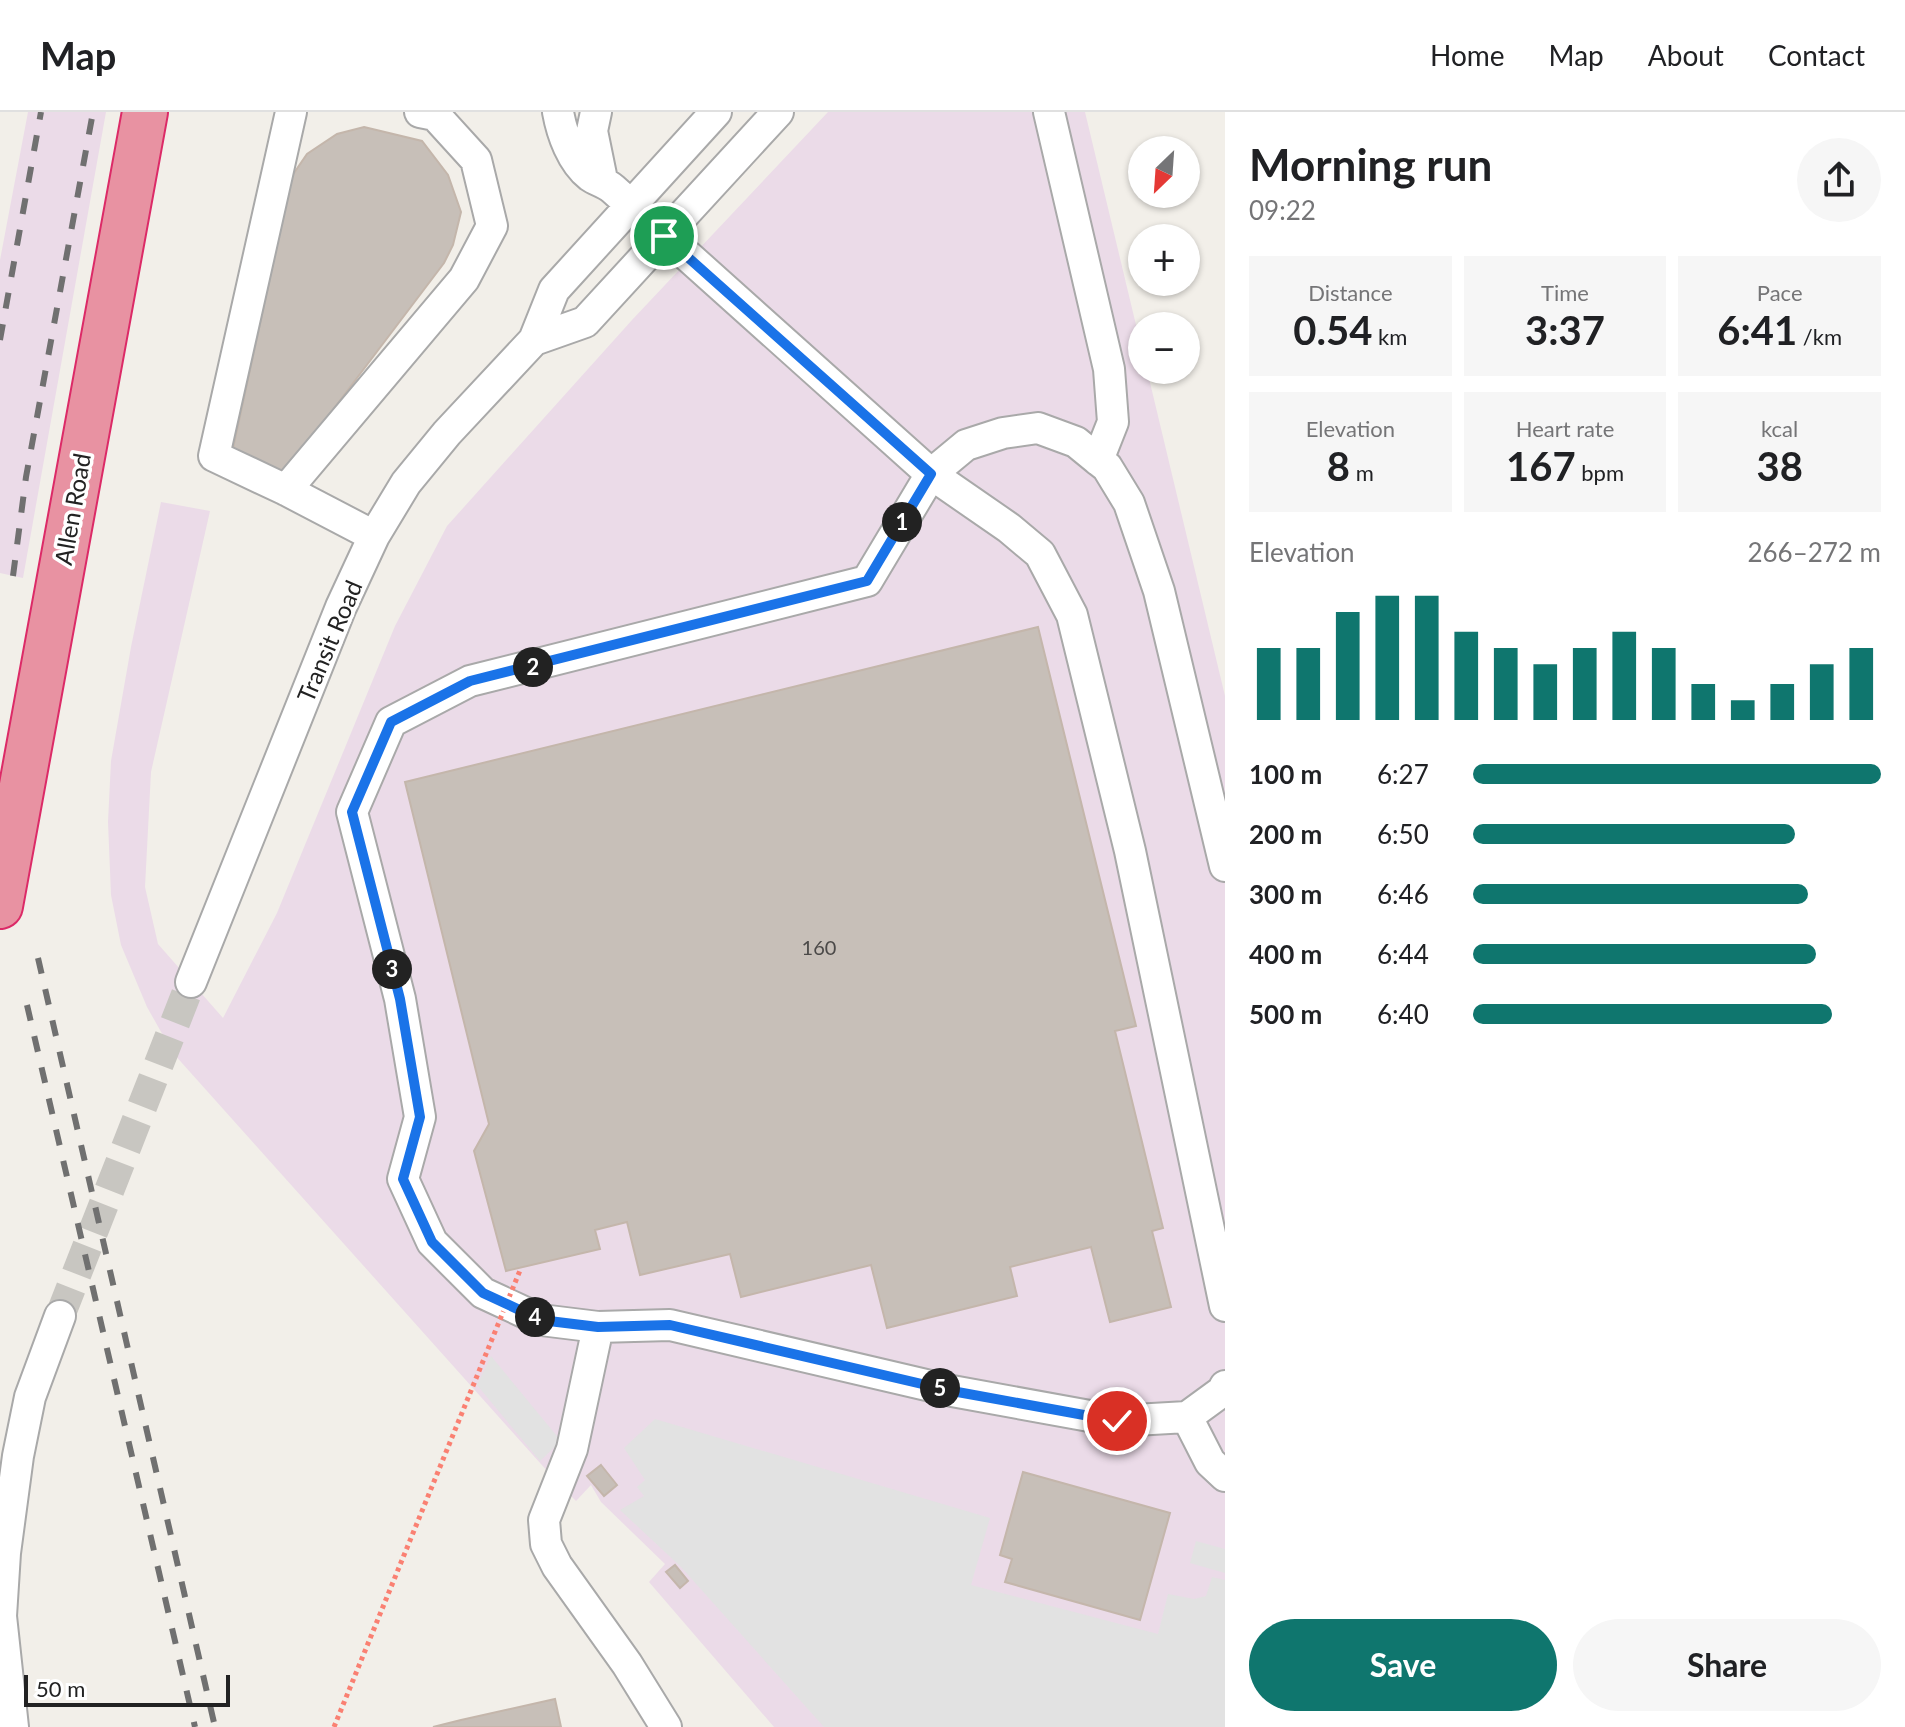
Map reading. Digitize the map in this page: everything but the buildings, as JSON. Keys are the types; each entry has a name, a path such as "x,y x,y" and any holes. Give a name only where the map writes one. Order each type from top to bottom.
{"highway":[{"name":"Allen Road","path":"0,906 145,112"}],"street":[{"path":"291,112 214,456 374,536"},
{"path":"286,490 464,279 492,226 476,160 435,115 420,112"},
{"path":"558,112 561,132 573,154 591,176 602,180 931,474 1009,528 1040,554 1072,615 1130,851 1225,1306"},
{"path":"596,112 592,131 602,180"},
{"name":"Transit Road","path":"191,982 341,607 374,536 406,483 447,433 534,340 554,290 716,112"},
{"name":"Transit Road","path":"534,340 585,322 778,112"},
{"path":"1049,112 1109,369 1113,422 1098,460"},
{"path":"1225,866 1159,591 1129,503 1107,467 1076,442 1038,428 1003,433 966,445 931,474 867,581 470,681 391,722 352,812 400,999 420,1117 403,1179 432,1242 483,1293 541,1320 598,1327 670,1325 952,1391 1117,1421 1187,1417 1224,1390 1225,1386"},
{"path":"13,1727 1,1616 5,1553 18,1456 30,1397 60,1316"},
{"path":"598,1327 572,1449 544,1520 546,1544 557,1566 627,1664 666,1727"},
{"path":"1187,1417 1210,1462 1225,1476"}],"path":[{"path":"334,1727 521,1268"}],"shaded area":[{"path":"28,112 106,112 23,578 0,573 0,260"},
{"path":"828,112 1085,112 1133,312 1128,312 1128,384 1150,384 1225,696 1225,1727 774,1727 649,1582 665,1564 601,1502 591,1485 576,1501 558,1483 173,1053 147,1007 121,945 111,895 108,822 111,761 161,502 210,511 151,772 145,887 158,944 223,1018 277,913 395,626 447,526 632,320"},
{"path":"491,1356 561,1441 540,1461 477,1385"},
{"path":"655,1419 990,1518 971,1585 1158,1634 1168,1594 1194,1599 1206,1596 1212,1577 1225,1580 1225,1727 824,1727 681,1567 620,1510 644,1496 637,1487 645,1480 624,1448"},
{"path":"1196,1541 1225,1549 1225,1573 1190,1563"}],"tunnel":[{"path":"60,1316 191,982"}],"railway":[{"path":"0,340 41,112"},
{"path":"13,576 26,477 93,112"},
{"path":"38,958 215,1727"},
{"path":"27,1005 195,1727"}],"route":[{"path":"664,236 931,474 867,581 470,681 391,722 352,812 400,999 420,1117 403,1179 432,1242 483,1293 541,1320 598,1327 670,1325 952,1391 1117,1421"}]}
